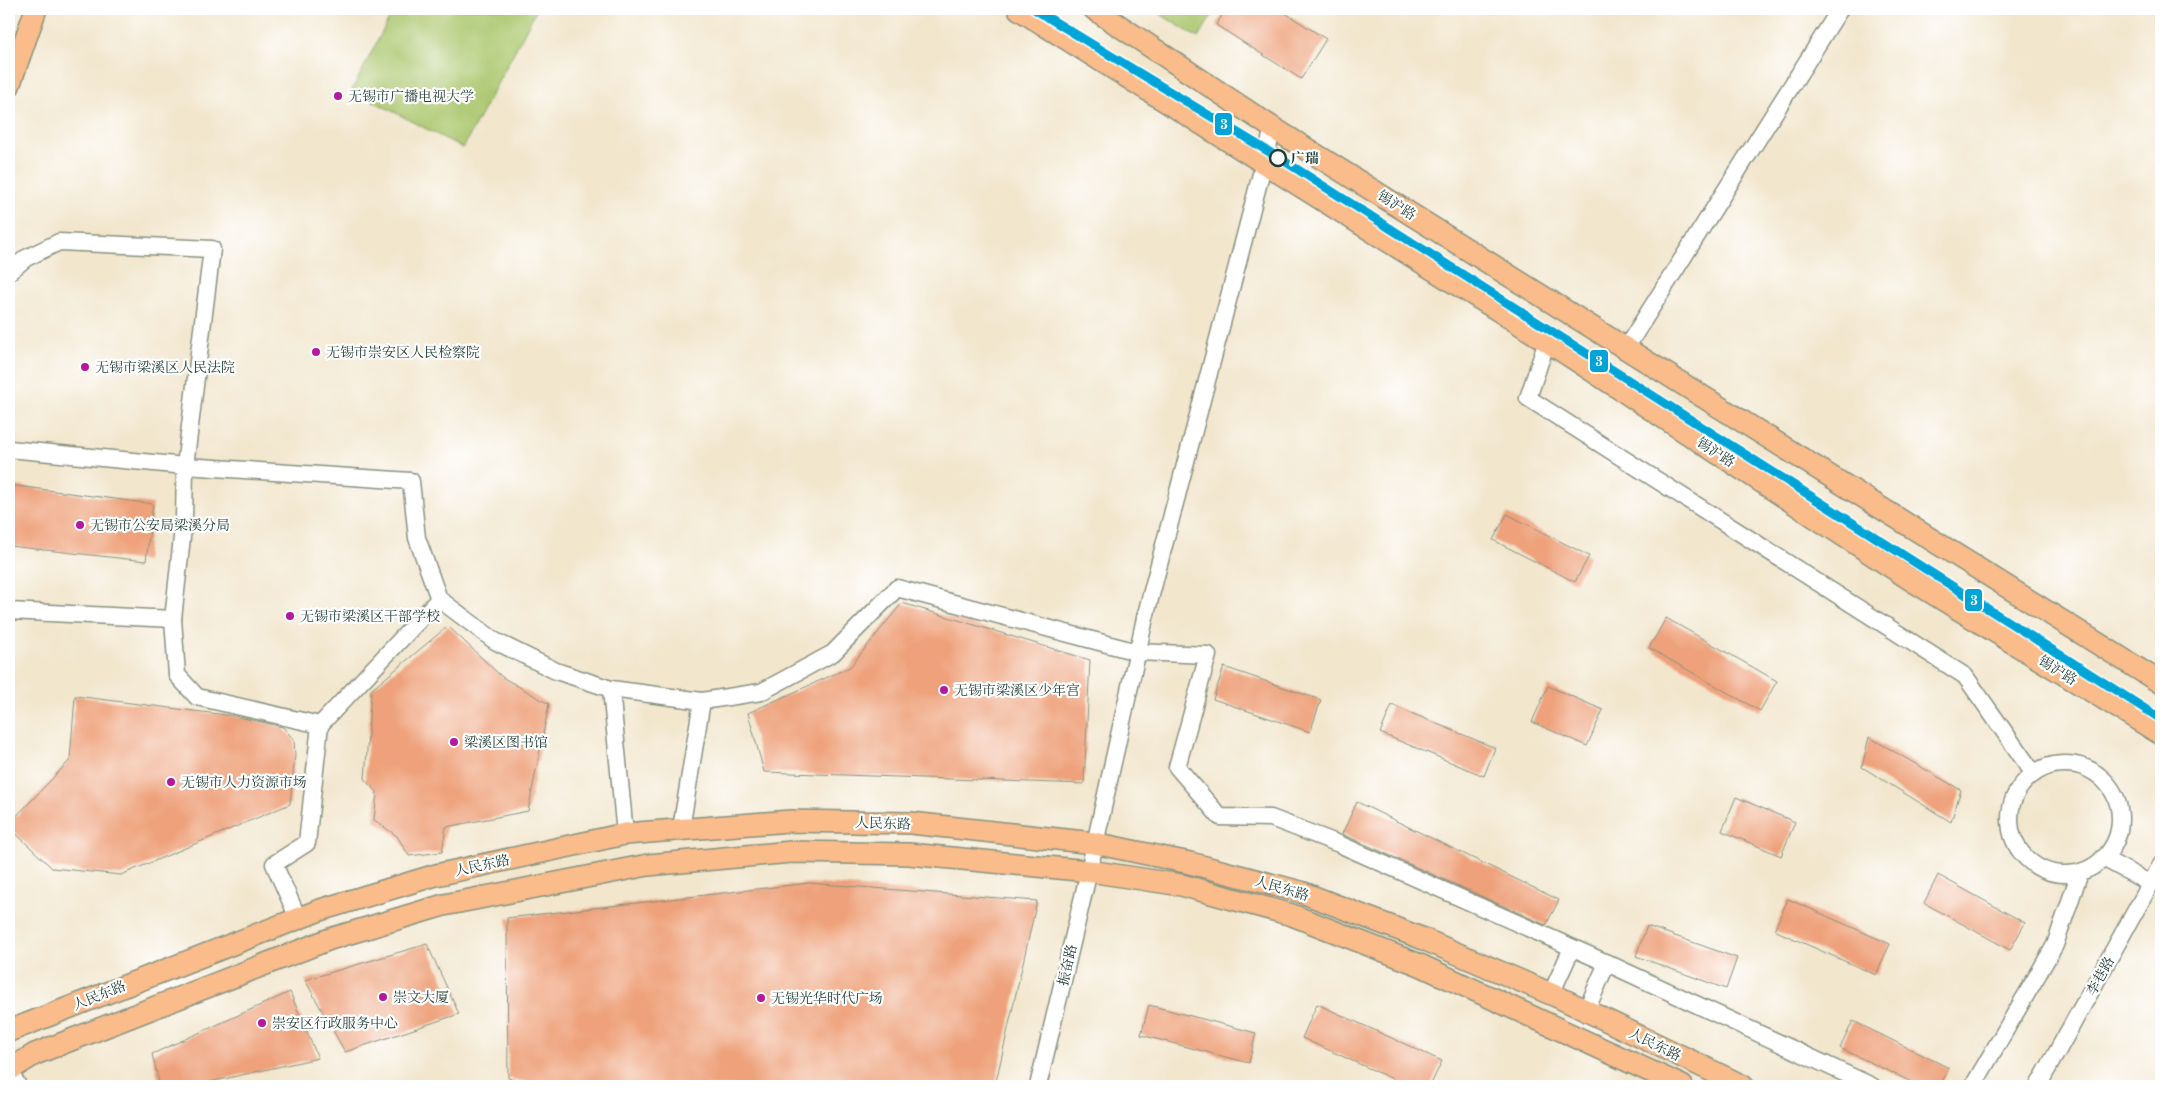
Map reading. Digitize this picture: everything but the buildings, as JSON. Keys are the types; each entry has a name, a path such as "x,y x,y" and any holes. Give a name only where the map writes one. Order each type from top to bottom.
{"main road":[{"path":"9,86 36,9"},
{"name":"锡沪路","path":"1019,9 1547,341 1908,578 2161,734"},
{"name":"锡沪路","path":"1094,9 1273,128 2161,683"},
{"name":"人民东路","path":"9,1032 298,918 436,875 626,834 790,821 911,823 1094,843 1190,863 1301,892 1421,938 1551,994 1743,1086"},
{"name":"人民东路","path":"9,1070 54,1047 330,940 444,905 648,865 791,852 811,852 909,854 1089,871 1181,885 1292,915 1420,965 1682,1086"}],"street":[{"path":"1626,348 1840,9"},
{"name":"振奋路","path":"1038,1086 1089,871 1137,652 1273,128"},
{"path":"9,272 26,258 59,242 212,249 185,466 184,519 173,620 178,675 197,697 320,725"},
{"path":"1547,341 1528,398 1965,676 2034,774"},
{"path":"9,449 185,466 411,480 417,538 439,599 495,641 556,672 611,688 702,701 761,692 833,653 897,588 1137,652 1208,655 1178,768 1220,817 1271,818 1339,844 1607,963 1872,1086"},
{"path":"298,918 274,864 307,843 320,725 439,599"},
{"path":"9,611 173,620"},
{"path":"611,688 626,834"},
{"path":"680,829 702,701"},
{"path":"2064,764 2081,766 2096,774 2109,787 2117,802 2120,820 2117,837 2103,858 2080,872 2061,874 2043,870 2027,860 2016,844 2010,827 2010,808 2017,790 2034,774 2046,767 2064,764"},
{"path":"2103,858 2151,884"},
{"name":"李巷路","path":"2038,1086 2161,865"},
{"path":"1973,1086 2055,945 2080,872"},
{"path":"1551,994 1572,948"},
{"path":"1586,1011 1607,963"},
{"path":"9,1070 18,1086"}],"green space":[{"path":"394,9 537,9 463,148 352,90"},
{"path":"1152,9 1216,9 1198,38"}],"transit line":[{"name":"3","path":"1034,9 1289,164 2161,719"}],"place":[{"name":"无锡市广播电视大学","path":"338,96"},
{"name":"广瑞","path":"1278,158"},
{"name":"无锡市崇安区人民检察院","path":"316,352"},
{"name":"无锡市梁溪区人民法院","path":"85,367"},
{"name":"无锡市公安局梁溪分局","path":"80,525"},
{"name":"无锡市梁溪区干部学校","path":"290,616"},
{"name":"无锡市梁溪区少年宫","path":"944,690"},
{"name":"梁溪区图书馆","path":"454,742"},
{"name":"无锡市人力资源市场","path":"171,782"},
{"name":"崇文大厦","path":"383,997"},
{"name":"无锡光华时代广场","path":"761,998"},
{"name":"崇安区行政服务中心","path":"262,1023"}]}
